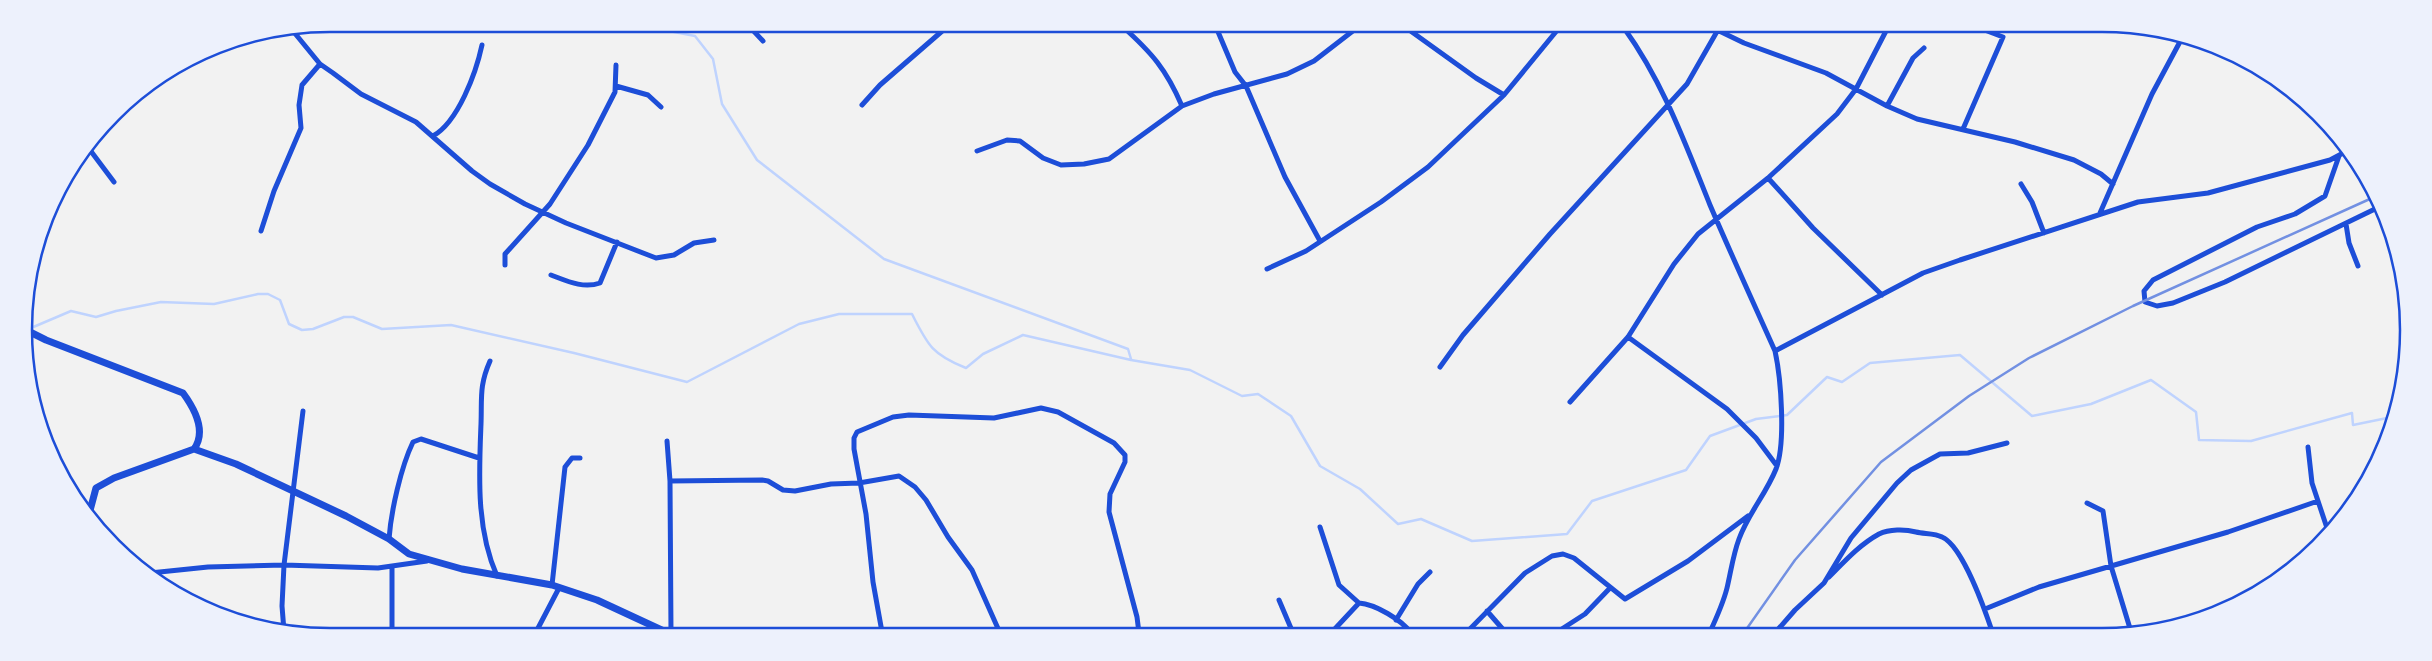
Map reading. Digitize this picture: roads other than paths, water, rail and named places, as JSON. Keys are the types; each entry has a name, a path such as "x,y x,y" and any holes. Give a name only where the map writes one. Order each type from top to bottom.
{"street":[{"path":"756,33 763,41"},
{"path":"862,105 880,85 940,33"},
{"path":"1129,33 1159,62 1182,106"},
{"path":"1219,33 1235,72 1246,86 1285,177 1320,241"},
{"path":"976,151 1007,140 1020,141 1043,158 1060,165 1084,164 1109,159 1182,106 1214,94 1287,74 1314,61 1350,33"},
{"path":"1413,33 1476,78 1504,95"},
{"path":"1267,269 1289,260 1320,241 1422,172 1504,95 1555,33"},
{"path":"1627,33 1647,61 1669,104 1716,218 1775,351 1780,397 1777,466 1764,496 1750,515 1739,538 1726,589 1711,628"},
{"path":"1440,367 1463,335 1550,234 1687,84 1715,33"},
{"path":"1725,33 1744,43 1826,73 1887,106 1917,119 1963,129 2074,160 2101,174 2113,184"},
{"path":"1570,402 1628,337 1674,264 1698,234 1768,178 1837,114 1856,89 1885,33"},
{"path":"1963,129 2003,37 1992,33"},
{"path":"296,35 320,64 362,94 398,112 433,136 490,184 543,212 656,258 674,255 694,243 714,240"},
{"path":"2100,213 2152,94 2179,43"},
{"path":"433,136 442,131 452,120 479,60 482,45"},
{"path":"1887,106 1913,58 1924,48"},
{"path":"261,231 274,191 300,128 299,104 302,85 320,64"},
{"path":"505,265 505,254 550,204 588,145 610,103 616,86 616,65"},
{"path":"616,86 648,95 661,107"},
{"path":"92,152 110,174 114,182"},
{"path":"1775,351 1923,273 2138,202 2215,192 2286,173 2339,155"},
{"path":"2339,155 2325,196 2295,214 2257,227 2153,280 2144,291 2145,302 2157,306 2173,304 2225,282 2374,209"},
{"path":"1768,178 1812,228 1882,295"},
{"path":"2020,184 2032,202 2044,233"},
{"path":"2346,224 2348,238 2358,266"},
{"path":"551,275 575,284 593,285 600,283 618,242"},
{"path":"32,333 183,393 200,426 198,444 194,449 102,484 96,488 90,506"},
{"path":"1628,337 1727,409 1756,438 1777,466"},
{"path":"490,361 482,387 479,458 484,529 490,558 497,576"},
{"path":"881,628 873,582 866,514 859,482 854,438 857,432 893,417 909,415 981,419 1041,408 1058,412 1114,443 1124,455 1125,462 1110,494 1109,512 1138,616 1139,628"},
{"path":"283,625 282,606 284,565 303,411"},
{"path":"389,539 390,523 407,454 413,442 421,439 479,458"},
{"path":"667,441 670,481 671,628"},
{"path":"1824,583 1851,538 1897,483 1911,470 1940,454 1968,453 2007,443"},
{"path":"2308,447 2312,483 2326,526"},
{"path":"194,449 236,464 389,539 409,554 427,561 556,587 597,600 657,628"},
{"path":"538,628 556,587 565,467 572,458 580,458"},
{"path":"670,481 762,480 788,491 899,476 915,486 972,570 998,628"},
{"path":"1985,609 2039,587 2228,532 2318,501"},
{"path":"2087,503 2103,511 2112,566 2130,627"},
{"path":"1471,628 1525,573 1540,561 1563,554 1574,558 1622,599 1688,562 1750,515"},
{"path":"1320,527 1339,585 1359,603 1366,604 1396,620 1405,628"},
{"path":"1779,628 1851,555 1877,535 1909,530 1942,537 1950,542 1985,609 1991,628"},
{"path":"157,572 208,567 284,565 357,568 427,561"},
{"path":"392,566 392,628"},
{"path":"1396,620 1418,584 1430,572"},
{"path":"1563,628 1585,614 1610,588"},
{"path":"1279,600 1292,628"},
{"path":"1336,628 1359,603"},
{"path":"1487,611 1502,628"}],"waterway":[{"path":"679,33 695,36 713,59 722,104 757,160 884,259 1128,349 1131,359"},
{"path":"32,328 71,311 96,317 161,302 214,304 258,294 268,294 280,300 289,324 302,330 313,329 344,317 353,317 382,329 451,325 574,353 687,382 799,324 839,314 912,314 927,342 946,359 966,368 983,354 1023,335 1131,360 1190,370 1242,396 1258,394 1291,416 1320,466 1360,489 1398,524 1421,519 1472,541 1567,534 1592,501 1686,470 1710,436 1756,419 1787,415 1827,377 1842,382 1870,363 1960,355 2032,416 2091,404 2151,380 2196,412 2199,440 2251,441 2352,413 2353,425 2386,418"}],"railway":[{"path":"1747,628 1795,560 1881,462 1969,396 2029,358 2133,306 2369,199"}]}
